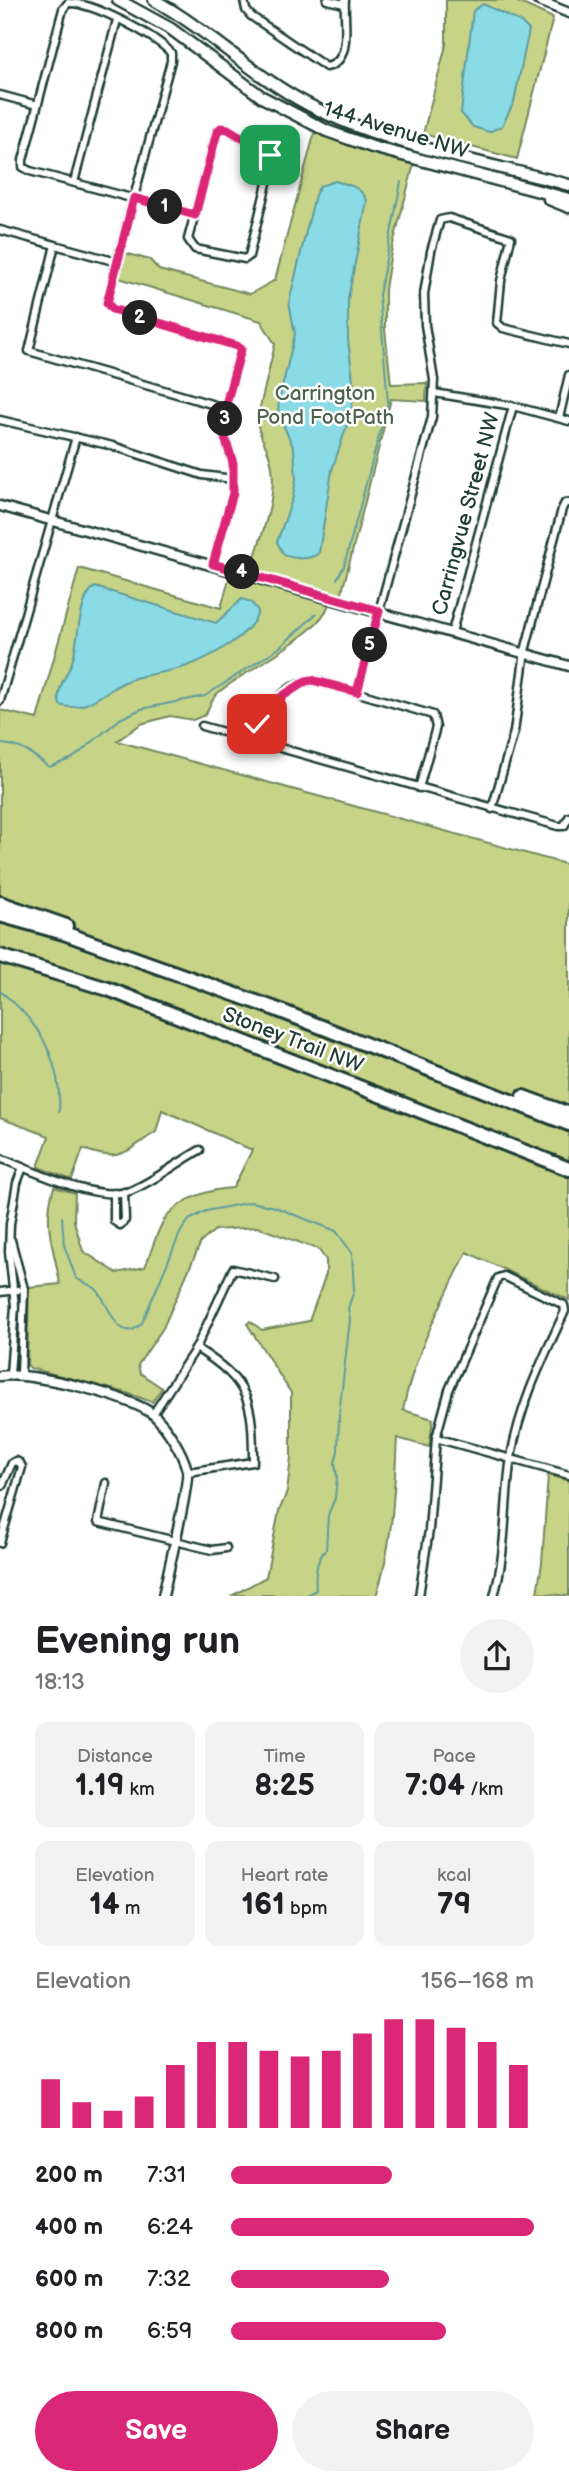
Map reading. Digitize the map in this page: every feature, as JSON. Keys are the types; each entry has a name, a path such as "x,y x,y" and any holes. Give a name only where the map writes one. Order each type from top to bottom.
{"highway":[{"path":"0,903 209,980 257,1003"},
{"name":"Stoney Trail NW","path":"0,915 64,933 378,1047 569,1124"},
{"name":"Stoney Trail NW","path":"0,956 80,979 569,1170"},
{"path":"0,965 151,1006"},
{"path":"378,1047 569,1114"},
{"path":"346,1082 569,1179"}],"main road":[{"name":"144 Avenue NW","path":"118,0 171,29 262,97 314,125 360,144 569,199"},
{"name":"144 Avenue NW","path":"154,0 192,23 264,78 331,116 387,136 569,184"},
{"path":"489,178 569,207"}],"street":[{"path":"244,0 246,10 251,16 326,67 334,65 342,55 345,2 327,0"},
{"path":"537,0 569,13"},
{"path":"195,215 134,198 74,182 23,167 65,5 78,4 117,20 164,46 172,57 134,198 117,262 107,303 109,307 241,349 225,408 225,438 233,463 233,493 213,564"},
{"path":"74,182 117,20"},
{"path":"0,95 37,105"},
{"path":"221,128 228,129 273,159 253,243 245,259 195,249 190,245 188,239 195,215 217,132 221,128"},
{"path":"357,692 428,437 434,393 425,325 424,293 438,225 445,218 511,238 499,296 496,319 499,326 569,344"},
{"path":"0,230 117,262"},
{"path":"55,245 29,351 225,408"},
{"path":"559,418 569,375"},
{"path":"434,393 513,406 569,421"},
{"name":"Carringvue Street NW","path":"452,632 513,406"},
{"path":"0,420 76,437 202,475 233,479"},
{"path":"0,701 76,437"},
{"path":"492,809 514,732 525,651 562,509 565,503 569,503"},
{"path":"0,506 525,651 569,666"},
{"path":"251,741 268,707 306,681 312,680 357,692 428,712 436,719 436,730 419,788"},
{"path":"202,726 560,827 564,826 569,817"},
{"path":"0,1158 82,1188 114,1193 124,1192 200,1150"},
{"path":"10,1374 15,1290 9,1252 12,1204 23,1167"},
{"path":"114,1193 114,1221 120,1225 125,1220 124,1192"},
{"path":"10,1238 24,1289 21,1374"},
{"path":"153,1414 196,1348 233,1269 275,1279"},
{"path":"419,1596 429,1530 432,1462 436,1438 449,1390 468,1340 498,1278 504,1276 564,1305 565,1311 527,1392 511,1459 504,1551 494,1596"},
{"path":"0,1292 24,1289"},
{"path":"188,1472 253,1462 251,1407 241,1384 221,1363 196,1348"},
{"path":"0,1376 21,1374 131,1403 153,1414 173,1440 188,1472 163,1596"},
{"path":"436,1438 569,1475"},
{"path":"0,1543 22,1467 18,1461 12,1464 1,1485 15,1491"},
{"path":"106,1483 98,1522 212,1550 226,1548"}],"green space":[{"path":"446,0 514,0 553,18 517,159 423,134 446,45"},
{"name":"Carrington Pond FootPath","path":"315,131 360,149 414,164 391,252 385,289 385,329 391,384 427,383 426,401 391,399 341,596 251,570 273,489 271,462 257,420 275,344 261,321 119,278 125,253 150,260 159,270 250,294 275,280"},
{"path":"79,568 221,608 230,575 329,603 324,614 298,639 217,694 205,715 193,720 170,716 141,724 117,741 569,865 569,1300 467,1252 430,1329 408,1389 403,1410 433,1419 429,1447 397,1438 389,1538 376,1596 233,1595 266,1577 279,1511 287,1492 291,1457 291,1393 247,1324 250,1321 262,1330 309,1321 326,1274 326,1260 318,1249 257,1227 215,1230 201,1242 163,1328 138,1365 140,1373 162,1388 152,1402 30,1368 27,1364 29,1287 60,1284 49,1224 54,1187 75,1193 74,1221 83,1251 117,1273 145,1267 163,1221 181,1204 206,1193 233,1188 252,1150 162,1110 156,1132 122,1154 106,1155 83,1149 72,1180 38,1167 49,1136 0,1118 0,710 37,719"},
{"path":"548,1475 569,1481 569,1596 537,1593 542,1563"}],"water":[{"path":"483,4 521,22 529,30 514,102 502,126 489,132 473,127 461,113 473,11"},
{"path":"335,181 358,189 367,201 348,299 348,340 354,388 351,413 332,470 319,553 298,558 284,555 277,542 293,497 296,479 294,449 278,413 279,400 295,334 289,302 315,195 320,186"},
{"path":"95,587 216,623 242,599 251,602 258,611 248,629 207,657 180,668 129,680 79,706 60,705 59,693 73,659 82,609"}],"waterway":[{"path":"337,579 344,566 388,402 379,295 401,182"},
{"path":"0,744 20,748 49,767 73,758 120,719 141,709 205,696 279,648 316,614"},
{"path":"0,991 27,1016 46,1044 57,1076 59,1112"},
{"path":"62,1217 64,1245 76,1278 96,1289 114,1320 126,1330 142,1323 181,1231 189,1220 206,1211 251,1202 275,1207 336,1231 352,1253 354,1291 348,1308 350,1319 339,1415 335,1498 328,1515 326,1550 316,1568 316,1590 305,1596"}],"route":[{"path":"257,724 268,707 306,681 312,680 357,692 379,611 213,564 233,493 233,463 225,438 225,408 241,349 112,309 107,303 134,198 195,215 217,132 221,128 228,129 270,155"}]}
